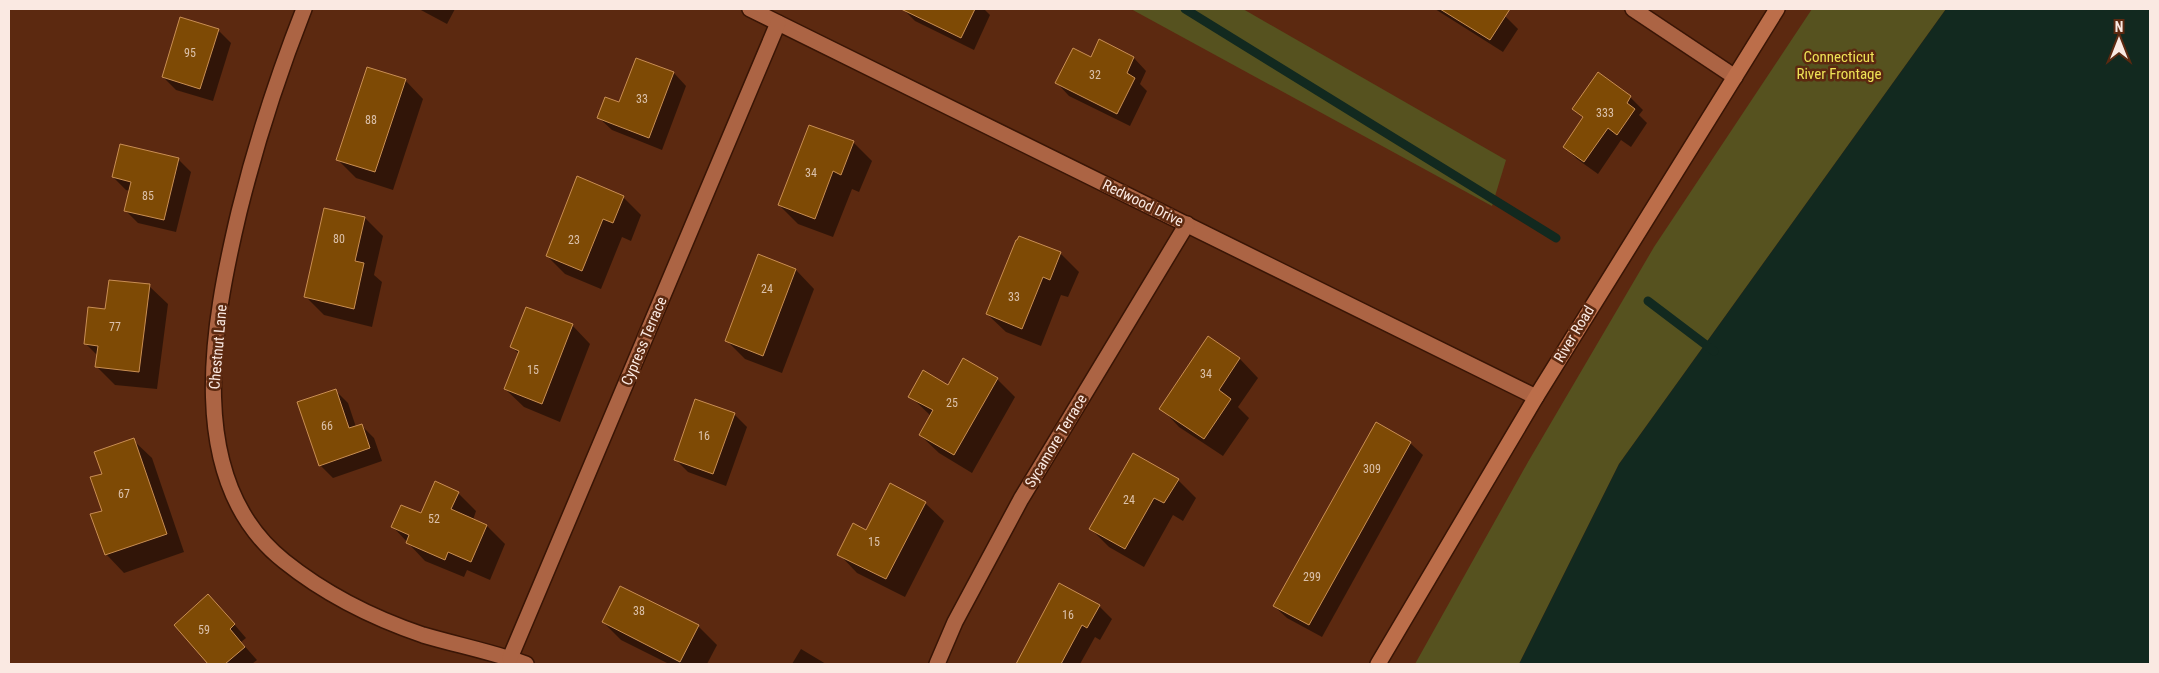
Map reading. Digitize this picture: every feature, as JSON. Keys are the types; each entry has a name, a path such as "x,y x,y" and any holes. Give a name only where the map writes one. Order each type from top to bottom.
{"street":[{"name":"Chestnut Lane","path":"304,9 282,66 258,144 233,239 223,288 216,332 213,390 216,423 224,467 232,490 244,514 260,537 281,559 313,582 349,604 394,624 526,664"},
{"name":"Redwood Drive","path":"750,9 1536,396"},
{"path":"1633,9 1735,77"},
{"name":"River Road","path":"1378,664 1536,396 1777,9"},
{"name":"Cypress Terrace","path":"510,658 778,22"},
{"name":"Sycamore Terrace","path":"937,664 955,622 1021,498 1186,224"}],"green space":[{"path":"1131,9 1243,9 1506,160 1492,206"},
{"name":"Connecticut River Frontage","path":"1812,9 1946,9 1619,464 1519,664 1415,664 1528,462 1654,247"}],"shaded area":[{"path":"1946,9 2150,9 2150,664 1519,664 1619,464"}],"building":[{"path":"901,9 975,9 961,38"},
{"path":"1440,9 1510,9 1490,40"},
{"path":"180,17 219,29 200,89 162,77"},
{"path":"1099,39 1134,57 1127,73 1135,78 1117,114 1055,83 1073,48 1091,57"},
{"path":"636,58 674,72 649,138 597,118 605,97 619,102"},
{"path":"367,67 406,79 375,172 336,160"},
{"path":"1598,72 1631,96 1627,103 1635,109 1617,135 1608,128 1584,162 1563,147 1583,117 1572,109"},
{"path":"809,125 854,141 841,175 833,171 815,219 778,205"},
{"path":"120,144 179,158 164,220 124,211 131,182 112,177"},
{"path":"577,176 624,196 613,223 603,219 582,271 546,256"},
{"path":"324,208 365,217 355,261 364,263 354,309 304,297"},
{"path":"1019,236 1061,252 1050,280 1043,277 1022,329 986,314"},
{"path":"758,254 796,269 763,356 725,341"},
{"path":"109,280 150,284 139,372 95,367 98,346 84,344 88,307 105,309"},
{"path":"526,307 573,324 542,404 504,389 519,351 510,347"},
{"path":"1208,336 1240,358 1219,390 1231,399 1204,439 1159,409"},
{"path":"963,358 998,378 954,455 919,435 933,410 908,397 923,370 948,385"},
{"path":"336,389 349,428 362,424 370,448 319,466 297,402"},
{"path":"695,399 735,413 713,474 674,460"},
{"path":"1376,422 1411,442 1309,625 1273,606"},
{"path":"134,438 167,534 105,555 90,514 102,511 90,477 102,474 94,452"},
{"path":"1133,453 1179,479 1164,503 1154,498 1125,549 1089,529"},
{"path":"435,481 459,492 451,509 487,525 471,562 448,552 445,560 406,543 409,535 391,527 401,505 421,513"},
{"path":"890,483 926,502 886,579 837,555 853,523 866,530"},
{"path":"1059,583 1100,605 1087,628 1082,625 1061,664 1016,664"},
{"path":"620,586 699,625 680,662 602,622"},
{"path":"208,594 235,624 230,629 245,647 225,664 208,664 174,625"}],"waterway":[{"path":"1185,9 1556,238"},
{"path":"1648,301 1714,351"}]}
